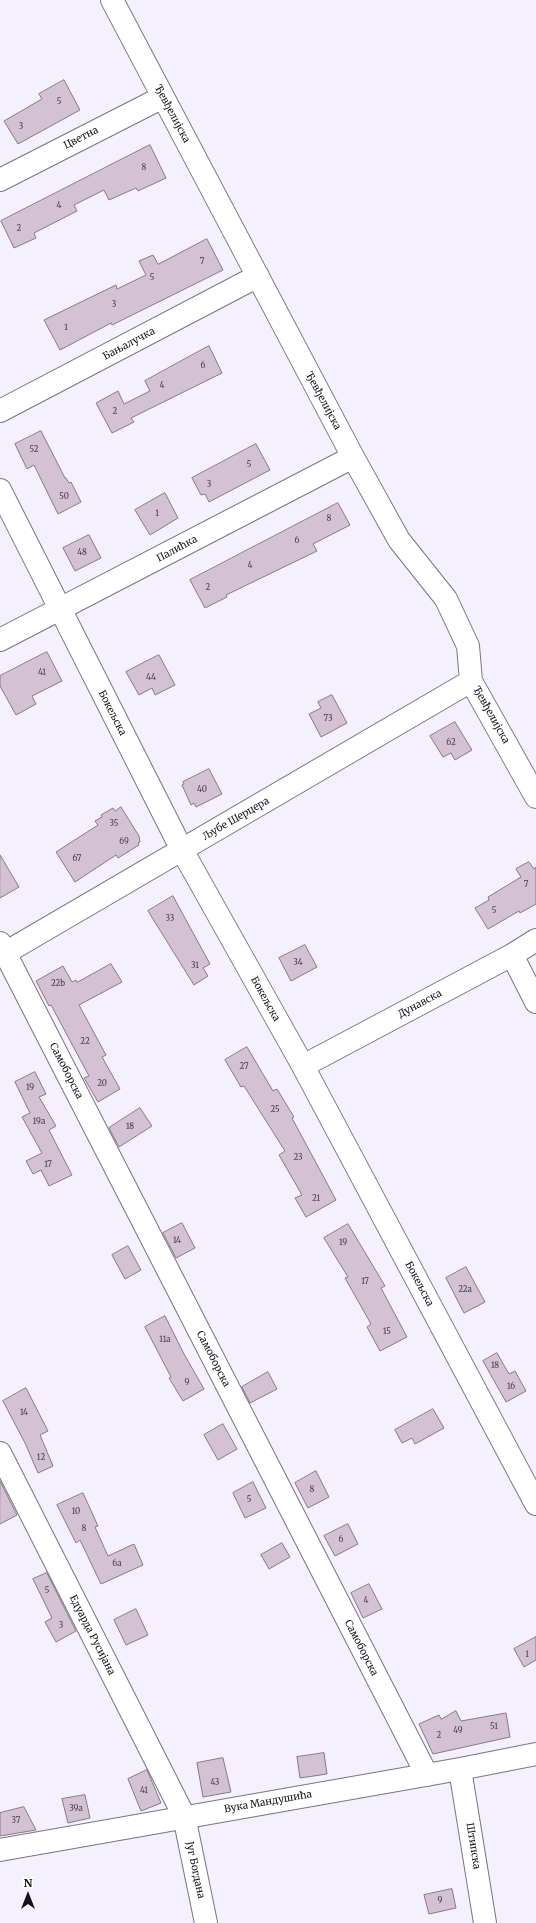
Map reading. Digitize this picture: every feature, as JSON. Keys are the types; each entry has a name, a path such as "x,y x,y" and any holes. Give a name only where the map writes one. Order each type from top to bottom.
{"street":[{"name":"Ђевђелијска","path":"112,0 353,457 399,540 446,599 468,646 471,681 536,797"},
{"name":"Цветна","path":"0,180 163,96"},
{"name":"Бањалучка","path":"0,411 258,276"},
{"name":"Палићка","path":"0,640 353,457"},
{"name":"Бокељска","path":"0,490 182,850 303,1066 536,1504"},
{"name":"Љубе Шерцера","path":"2,951 182,850 471,681"},
{"name":"Дунавска","path":"303,1066 512,955 536,940"},
{"name":"Самоборска","path":"2,951 427,1775"},
{"path":"512,955 536,1002"},
{"name":"Едуарда Русијана","path":"0,1453 184,1816"},
{"name":"Вука Мандушића","path":"0,1850 184,1816 427,1775 536,1754"},
{"name":"Штипска","path":"460,1769 485,1923"},
{"name":"Југ Богдана","path":"184,1816 206,1923"}],"building":[{"path":"64,80 80,110 18,144 4,121 42,99 39,94"},
{"path":"150,145 166,178 138,191 136,188 109,200 104,190 74,205 77,211 34,233 36,238 14,248 1,221"},
{"path":"207,239 223,270 112,325 111,323 60,350 44,320 116,285 117,289 146,275 139,261 153,255 158,264"},
{"path":"209,346 222,373 131,418 134,422 112,433 96,403 118,391 124,404 150,391 145,381"},
{"path":"41,431 65,478 69,483 71,482 81,502 58,514 34,465 27,469 15,444"},
{"path":"256,444 270,470 209,502 205,494 201,495 192,478"},
{"path":"165,493 178,518 150,535 135,510"},
{"path":"338,503 350,525 313,544 317,551 226,595 227,597 205,608 190,580"},
{"path":"89,535 101,558 75,571 63,548"},
{"path":"47,652 62,681 32,696 36,704 16,715 0,686 0,676"},
{"path":"159,655 175,685 155,695 152,688 139,695 126,672"},
{"path":"332,695 347,723 321,737 309,714 321,708 318,702"},
{"path":"455,722 472,750 455,760 451,753 443,757 430,736"},
{"path":"209,769 222,794 196,807 194,803 191,805 182,785 184,784 183,782"},
{"path":"121,807 139,836 139,845 118,858 116,855 75,882 56,852 98,825 95,821 102,817 101,815 113,808 115,811"},
{"path":"0,855 19,887 0,898"},
{"path":"529,862 534,869 536,867 536,904 520,913 519,911 488,929 475,908 489,900 488,897 521,877 516,869"},
{"path":"173,896 210,964 203,968 208,976 194,985 148,911"},
{"path":"305,945 317,967 291,981 279,958"},
{"path":"111,964 122,982 79,1005 106,1055 102,1057 120,1089 98,1102 84,1078 89,1076 51,1005 49,1006 36,981 63,966 72,982 76,980 77,982"},
{"path":"247,1047 273,1091 277,1089 294,1117 292,1118 336,1200 306,1217 295,1198 302,1195 279,1155 285,1151 244,1086 241,1087 225,1060"},
{"path":"35,1072 46,1094 39,1097 56,1126 49,1130 72,1175 49,1186 41,1170 33,1174 26,1161 42,1153 22,1117 30,1113 15,1082"},
{"path":"140,1108 152,1126 119,1147 109,1128"},
{"path":"182,1223 195,1248 176,1258 163,1233"},
{"path":"348,1224 385,1286 381,1288 407,1337 380,1351 367,1327 371,1324 345,1278 348,1277 324,1238"},
{"path":"128,1246 141,1270 125,1279 112,1255"},
{"path":"466,1267 485,1302 464,1313 446,1278"},
{"path":"165,1316 204,1389 183,1401 169,1378 171,1377 145,1327"},
{"path":"497,1353 509,1374 515,1371 526,1391 506,1402 483,1361"},
{"path":"268,1372 277,1389 250,1403 242,1387"},
{"path":"26,1388 48,1431 40,1435 53,1466 38,1473 25,1443 3,1401"},
{"path":"433,1409 444,1428 415,1444 412,1438 402,1443 395,1430"},
{"path":"223,1424 237,1449 218,1460 204,1435"},
{"path":"316,1471 329,1497 308,1508 295,1483"},
{"path":"0,1481 17,1515 0,1524"},
{"path":"253,1482 266,1508 245,1518 233,1493"},
{"path":"83,1493 98,1526 95,1527 108,1556 134,1544 143,1565 101,1584 80,1540 76,1543 57,1505"},
{"path":"348,1524 358,1544 335,1556 324,1536"},
{"path":"282,1543 290,1557 269,1569 261,1555"},
{"path":"47,1573 76,1631 56,1642 45,1622 52,1618 33,1579"},
{"path":"369,1584 382,1609 363,1618 351,1593"},
{"path":"136,1609 148,1635 126,1645 114,1620"},
{"path":"536,1637 536,1660 524,1667 514,1649"},
{"path":"456,1711 461,1721 506,1713 510,1737 433,1754 419,1724 439,1715 441,1719"},
{"path":"324,1753 327,1774 300,1778 297,1757"},
{"path":"223,1758 231,1792 203,1797 197,1763"},
{"path":"147,1770 161,1803 141,1811 128,1779"},
{"path":"85,1795 90,1818 68,1823 62,1799"},
{"path":"24,1807 36,1830 0,1836 0,1813"},
{"path":"452,1889 456,1908 429,1914 424,1895"}]}
